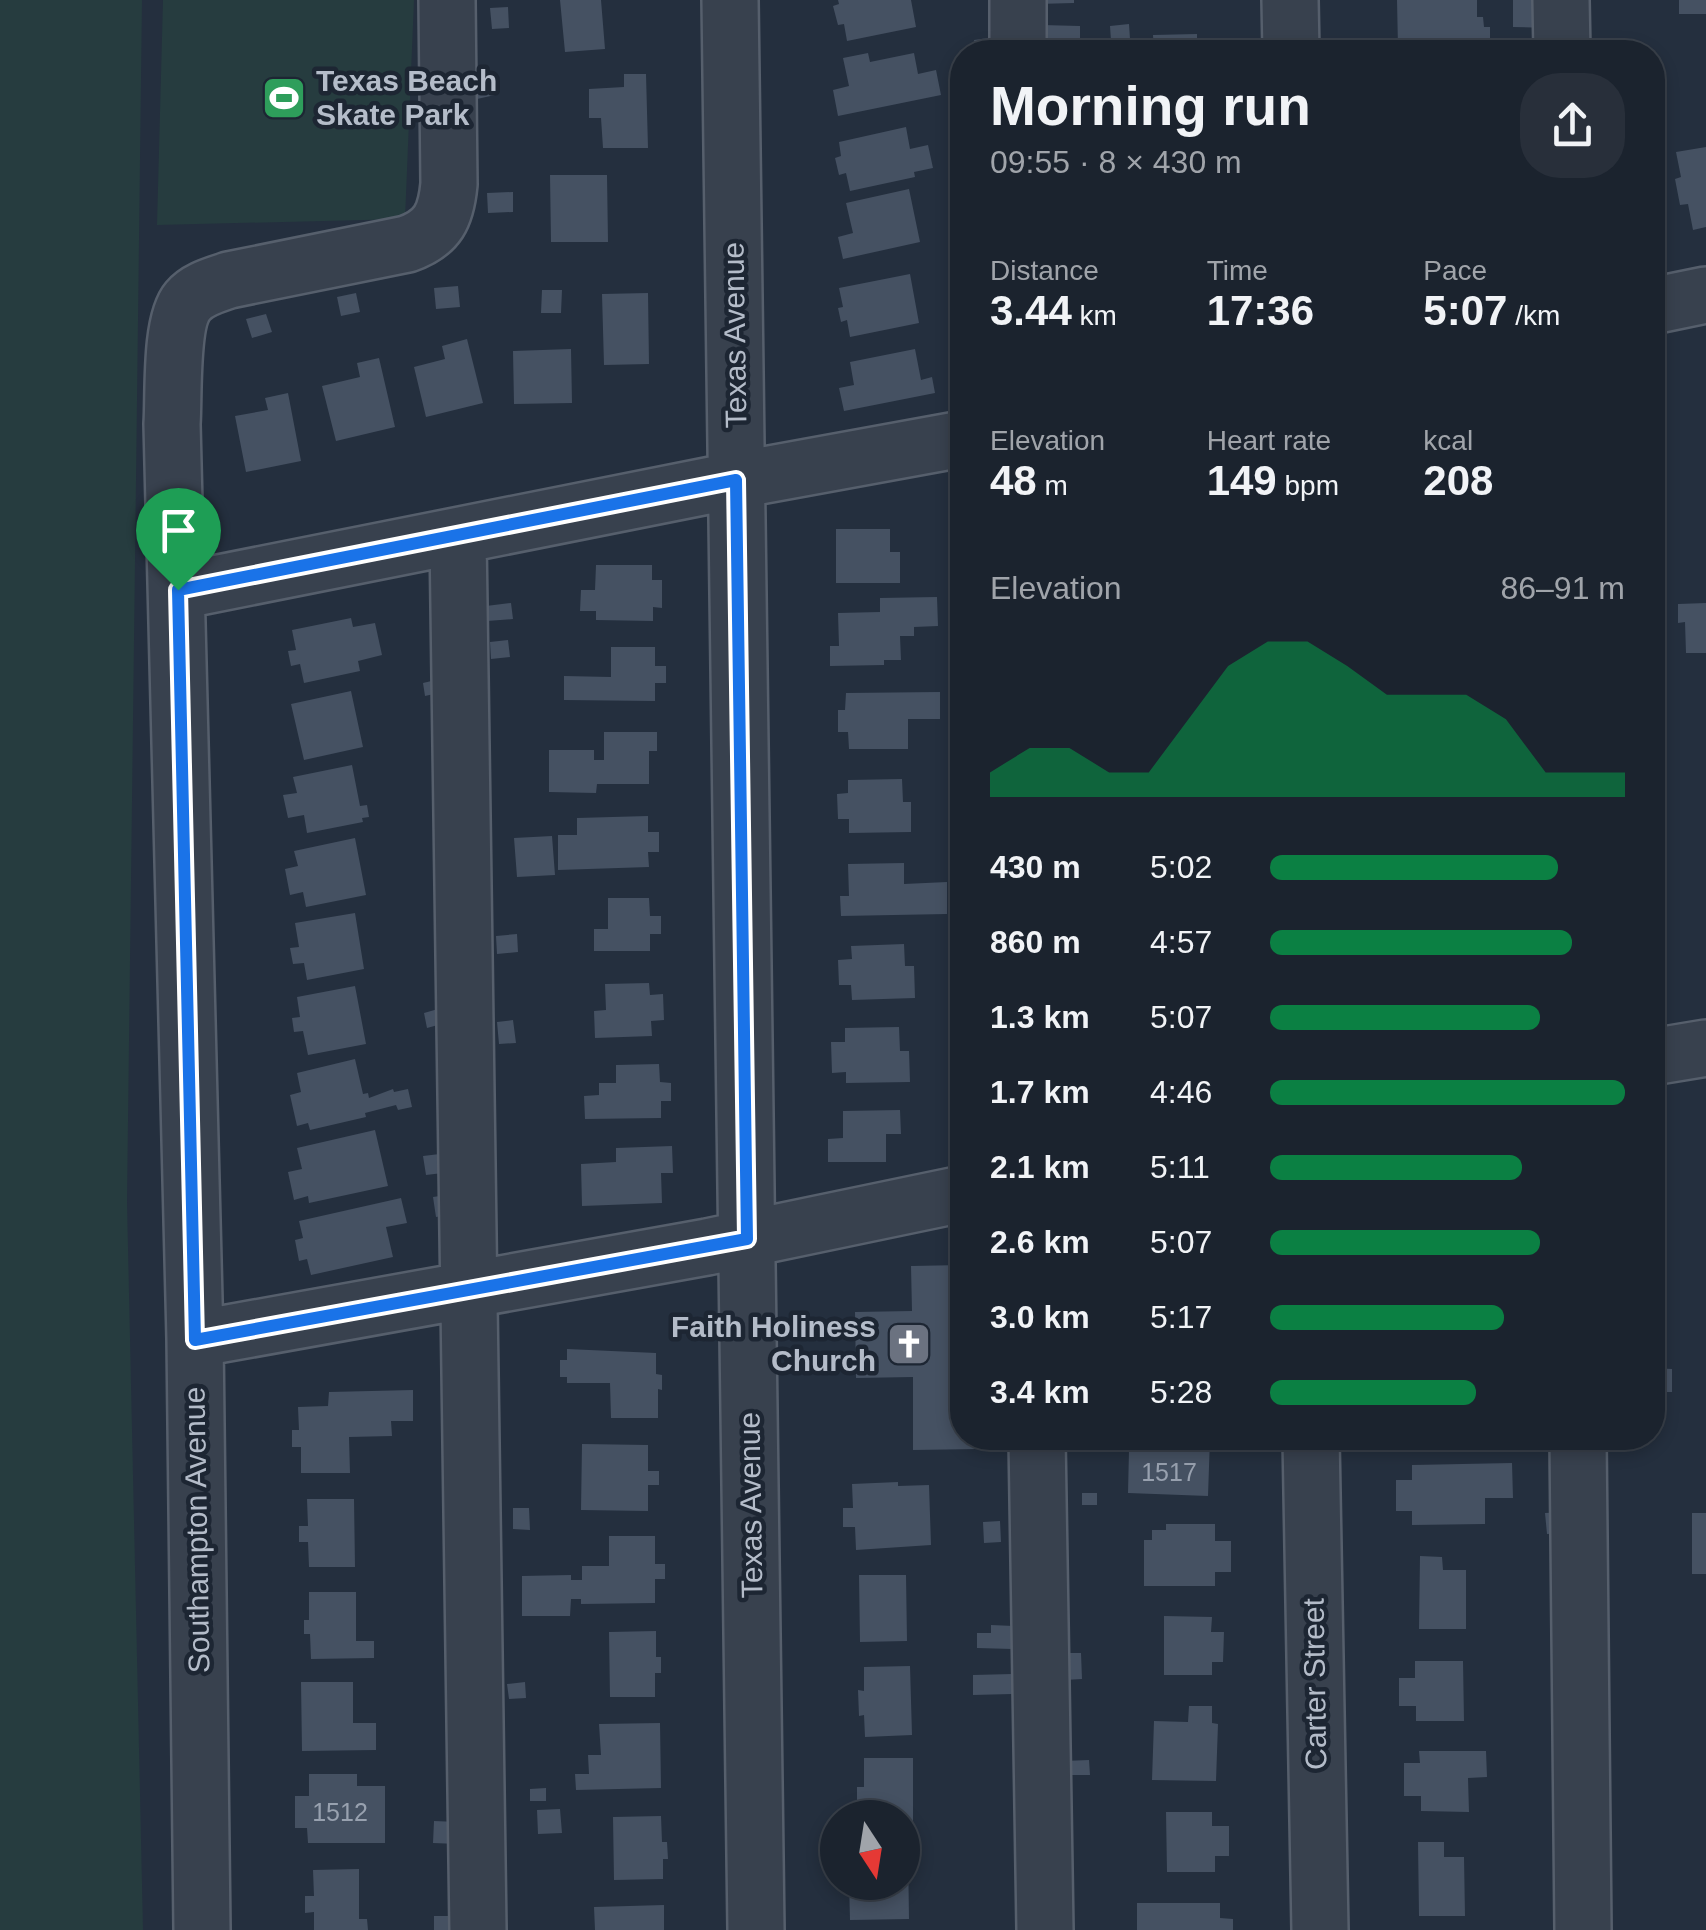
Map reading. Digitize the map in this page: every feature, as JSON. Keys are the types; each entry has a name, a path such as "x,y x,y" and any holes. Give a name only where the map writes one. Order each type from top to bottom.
{"street":[{"name":"Southampton Avenue","path":"202,1930 195,1340 172,424 179,319 187,302 202,290 230,280 407,244 432,232 447,206 449,184 447,0"},
{"name":"Texas Avenue","path":"730,0 756,1930"},
{"path":"1018,0 1018,40"},
{"path":"1290,0 1291,40"},
{"path":"1562,0 1562,40"},
{"path":"1665,304 1706,296"},
{"path":"178,590 950,440"},
{"path":"458,536 478,1930"},
{"path":"1665,1055 1706,1048"},
{"path":"195,1340 747,1239 950,1197"},
{"path":"1037,1450 1044,1930"},
{"name":"Carter Street","path":"1311,1450 1320,1930"},
{"path":"1578,1450 1583,1930"}],"green space":[{"path":"0,0 142,0 127,1202 143,1930 0,1930"},
{"name":"Texas Beach Skate Park","path":"163,0 414,0 405,219 157,225"}],"building":[{"path":"560,0 601,0 605,49 565,52"},
{"path":"838,0 911,0 916,27 847,41 844,24 838,25 833,6 839,4"},
{"path":"1036,0 1074,0 1074,3 1037,4"},
{"path":"1397,0 1477,0 1477,17 1483,17 1484,27 1490,27 1490,40 1398,40"},
{"path":"1513,0 1552,0 1551,28 1513,27"},
{"path":"1679,0 1706,0 1706,14 1679,14"},
{"path":"508,7 509,28 492,29 490,8"},
{"path":"1129,24 1130,39 1111,40 1110,26"},
{"path":"1042,25 1080,26 1080,40 1041,40"},
{"path":"1197,34 1197,40 1153,40 1153,35"},
{"path":"868,53 870,62 914,53 918,74 936,70 941,95 838,116 833,90 849,86 843,58"},
{"path":"492,74 495,95 477,99 474,76"},
{"path":"624,74 646,74 648,148 603,148 601,118 589,118 589,89 624,87"},
{"path":"906,127 910,149 928,145 933,168 914,172 915,177 850,191 846,173 839,175 835,158 841,156 839,142"},
{"path":"1706,147 1706,227 1693,230 1688,204 1680,205 1675,179 1681,177 1676,152"},
{"path":"550,175 607,175 608,242 551,242"},
{"path":"909,189 920,242 843,259 838,237 853,233 846,203"},
{"path":"513,192 513,212 488,213 487,193"},
{"path":"910,274 919,323 850,337 847,320 841,322 839,288"},
{"path":"458,286 460,307 436,309 434,288"},
{"path":"542,290 562,290 561,313 541,313"},
{"path":"356,293 360,312 341,316 337,297"},
{"path":"648,293 649,364 604,365 602,294"},
{"path":"266,314 272,332 252,338 246,319"},
{"path":"467,339 483,403 426,417 414,367 445,359 442,346"},
{"path":"571,349 572,403 514,404 513,351"},
{"path":"915,349 921,380 932,377 935,393 844,411 839,388 854,385 850,362"},
{"path":"379,358 395,427 336,441 322,386 360,377 357,363"},
{"path":"288,393 301,461 246,472 235,416 268,410 265,398"},
{"path":"836,529 890,529 890,552 900,552 900,583 836,583"},
{"path":"596,565 652,565 652,580 662,580 662,608 653,607 653,621 596,620 596,611 580,611 581,590 595,590"},
{"path":"937,597 938,626 914,627 914,636 900,636 901,660 884,660 884,665 830,666 830,646 839,646 838,613 880,612 880,598"},
{"path":"511,603 513,619 487,621 486,606"},
{"path":"1706,603 1706,653 1686,653 1685,622 1678,623 1678,604"},
{"path":"351,618 353,627 375,623 382,655 358,661 360,671 304,683 300,664 291,666 288,651 296,650 292,630"},
{"path":"508,640 510,657 491,659 490,642"},
{"path":"611,647 655,647 655,666 666,666 666,683 655,683 655,701 564,700 564,676 611,677"},
{"path":"444,678 447,691 425,696 423,683"},
{"path":"351,691 363,747 304,760 291,704"},
{"path":"940,692 940,719 908,719 908,749 849,749 848,732 838,732 838,710 845,710 846,693"},
{"path":"604,732 657,732 657,751 649,751 649,784 597,784 596,793 549,792 549,750 594,750 594,760 604,760"},
{"path":"352,765 360,806 367,805 369,817 362,818 363,822 307,833 304,815 288,818 283,795 297,793 293,777"},
{"path":"902,779 903,802 911,802 911,832 849,833 849,819 838,819 837,794 848,793 848,780"},
{"path":"648,816 648,832 659,832 659,852 648,852 649,867 558,870 558,835 577,835 577,818"},
{"path":"552,836 555,875 517,877 514,838"},
{"path":"355,838 366,895 306,907 303,892 290,895 285,869 298,866 294,851"},
{"path":"904,863 904,884 947,882 947,914 841,916 840,896 849,896 848,864"},
{"path":"608,898 649,898 650,916 661,916 661,934 650,934 650,951 594,951 594,929 608,929"},
{"path":"355,913 364,969 307,980 304,963 293,964 290,948 299,947 295,923"},
{"path":"517,934 518,952 497,954 496,936"},
{"path":"904,944 905,966 914,966 915,998 852,1000 851,985 839,985 838,960 852,959 851,946"},
{"path":"649,983 650,995 663,994 664,1020 651,1021 652,1036 595,1038 594,1011 606,1010 605,984"},
{"path":"355,986 366,1044 308,1055 303,1031 294,1032 292,1018 300,1017 297,997"},
{"path":"445,1007 449,1022 427,1028 424,1013"},
{"path":"513,1020 516,1043 499,1044 497,1022"},
{"path":"899,1027 900,1051 909,1051 910,1082 846,1083 846,1072 832,1073 831,1042 845,1042 845,1028"},
{"path":"355,1059 363,1094 368,1093 369,1098 393,1089 408,1089 412,1107 398,1110 396,1105 365,1113 366,1117 310,1130 308,1123 297,1126 290,1095 301,1092 297,1073"},
{"path":"659,1064 660,1082 671,1083 671,1101 661,1101 661,1118 585,1119 584,1096 599,1095 599,1083 616,1083 616,1065"},
{"path":"900,1110 901,1134 886,1134 886,1162 828,1162 828,1139 843,1138 843,1111"},
{"path":"375,1130 388,1186 309,1203 308,1196 294,1200 288,1172 302,1169 297,1148"},
{"path":"672,1146 673,1173 661,1173 662,1203 582,1206 581,1164 616,1162 616,1148"},
{"path":"448,1153 451,1172 426,1175 423,1156"},
{"path":"453,1194 455,1214 436,1217 433,1197"},
{"path":"401,1198 407,1223 386,1227 393,1257 311,1275 307,1259 299,1261 295,1240 303,1238 299,1221"},
{"name":"Faith Holiness Church","path":"950,1265 950,1449 913,1450 913,1377 856,1378 855,1312 912,1311 911,1266"},
{"path":"567,1349 656,1353 656,1374 662,1375 658,1418 611,1418 610,1383 567,1383 567,1377 560,1377 560,1360 567,1360"},
{"path":"1665,1369 1672,1369 1672,1392 1665,1392"},
{"path":"413,1390 413,1421 391,1421 392,1436 349,1437 350,1473 301,1473 301,1447 292,1447 292,1430 299,1430 298,1407 328,1406 329,1392"},
{"path":"582,1444 648,1445 648,1471 659,1471 659,1485 648,1485 648,1511 581,1510"},
{"path":"1129,1450 1210,1450 1208,1496 1128,1493"},
{"path":"1512,1463 1513,1498 1485,1498 1485,1524 1412,1525 1412,1511 1396,1511 1396,1480 1412,1480 1412,1465"},
{"path":"898,1482 898,1486 929,1485 931,1545 856,1550 855,1527 843,1527 843,1508 853,1508 852,1484"},
{"path":"1082,1493 1097,1493 1097,1505 1082,1505"},
{"path":"307,1499 354,1499 355,1567 309,1567 308,1542 299,1542 299,1526 308,1526"},
{"path":"513,1508 529,1508 530,1530 513,1529"},
{"path":"1566,1512 1568,1533 1547,1534 1545,1513"},
{"path":"1692,1513 1706,1513 1706,1574 1692,1574"},
{"path":"1000,1521 1001,1542 984,1543 983,1522"},
{"path":"1166,1524 1215,1524 1215,1541 1231,1541 1231,1572 1215,1572 1215,1586 1144,1586 1144,1540 1152,1540 1152,1530 1166,1530"},
{"path":"609,1536 655,1536 655,1564 665,1564 665,1579 655,1579 655,1603 581,1604 581,1599 571,1599 570,1616 522,1616 522,1576 571,1575 571,1580 582,1580 582,1566 609,1566"},
{"path":"1420,1556 1442,1557 1443,1570 1466,1570 1466,1629 1419,1629"},
{"path":"859,1575 906,1575 907,1641 860,1642"},
{"path":"309,1592 356,1592 356,1641 374,1641 374,1658 311,1659 310,1634 304,1634 304,1620 309,1620"},
{"path":"1164,1616 1212,1617 1211,1632 1224,1632 1223,1662 1212,1662 1212,1675 1164,1675"},
{"path":"991,1625 1014,1626 1012,1649 977,1648 977,1633 991,1633"},
{"path":"656,1631 656,1657 661,1657 661,1673 655,1673 655,1697 610,1697 609,1632"},
{"path":"1062,1653 1081,1653 1082,1679 1064,1680"},
{"path":"1415,1661 1463,1661 1464,1721 1416,1721 1416,1706 1399,1706 1399,1678 1415,1678"},
{"path":"910,1666 912,1735 865,1737 858,1690 864,1691 864,1667"},
{"path":"1012,1674 1012,1694 973,1695 973,1675"},
{"path":"301,1682 353,1682 353,1723 376,1723 376,1750 302,1751"},
{"path":"525,1682 526,1698 509,1699 507,1684"},
{"path":"1189,1706 1212,1706 1212,1723 1218,1724 1216,1781 1152,1780 1154,1721 1188,1722"},
{"path":"660,1723 661,1788 576,1790 575,1774 589,1774 588,1755 601,1755 599,1724"},
{"path":"1419,1751 1486,1751 1487,1777 1468,1778 1469,1812 1421,1811 1421,1796 1404,1796 1404,1763 1420,1763"},
{"path":"864,1758 913,1758 913,1800 857,1800 857,1787 864,1787"},
{"path":"1089,1760 1090,1775 1065,1775 1064,1761"},
{"path":"309,1774 357,1774 357,1786 385,1786 385,1843 308,1843 307,1828 295,1828 295,1796 309,1796"},
{"path":"546,1788 546,1801 530,1801 530,1789"},
{"path":"560,1809 562,1833 538,1834 537,1810"},
{"path":"1166,1812 1212,1812 1212,1826 1229,1826 1229,1856 1215,1856 1215,1872 1167,1872"},
{"path":"661,1816 662,1842 667,1842 668,1859 663,1859 663,1879 614,1880 613,1817"},
{"path":"434,1821 458,1822 458,1844 433,1843"},
{"path":"1418,1842 1444,1842 1444,1857 1464,1857 1465,1916 1419,1916"},
{"path":"359,1869 359,1919 367,1919 368,1930 314,1930 314,1912 305,1913 305,1896 314,1896 313,1870"},
{"path":"849,1900 909,1900 909,1919 850,1920"},
{"path":"1137,1903 1220,1903 1220,1918 1233,1919 1233,1930 1137,1930"},
{"path":"664,1905 664,1930 595,1930 594,1907"},
{"path":"434,1916 458,1916 457,1930 434,1930"}],"place":[{"name":"Texas Beach Skate Park","path":"284,98"},
{"name":"Faith Holiness Church","path":"909,1344"}],"route":[{"path":"736,480 747,1239 195,1340 178,590 736,480"}]}
